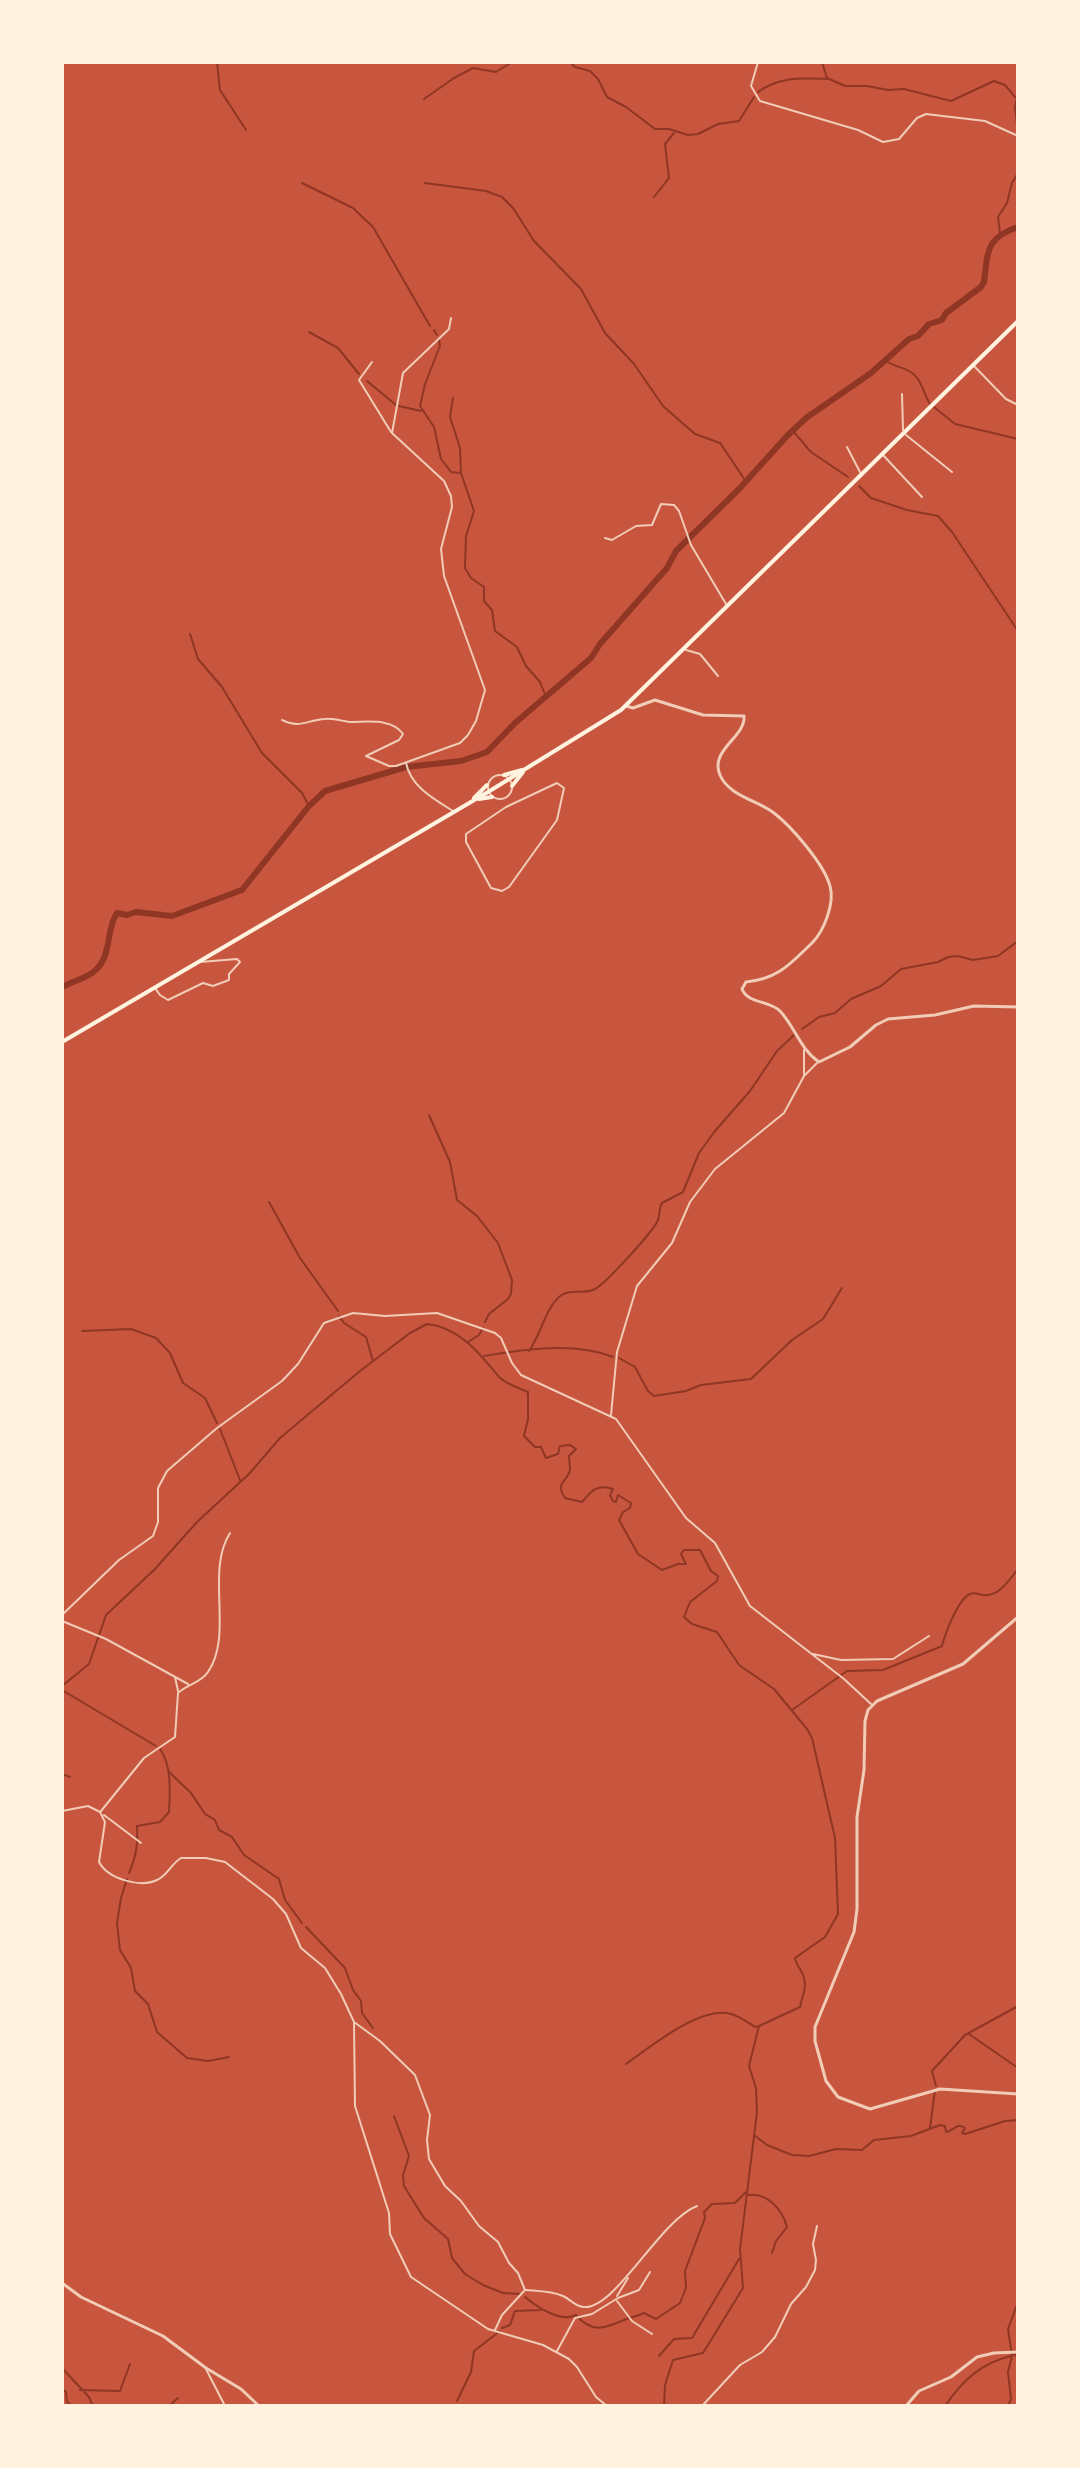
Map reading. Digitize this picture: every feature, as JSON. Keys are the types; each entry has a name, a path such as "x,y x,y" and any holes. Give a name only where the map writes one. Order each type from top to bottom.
{"highway":[{"path":"62,1042 454,811 493,795 509,779 626,706 1018,321"},
{"path":"504,775 527,769"},
{"path":"512,788 527,769"},
{"path":"471,802 487,785"}],"street":[{"path":"758,62 751,86 760,101 858,130 879,141 899,139 917,118 926,114 985,121 1018,136"},
{"path":"392,433 403,373 449,329 451,318"},
{"path":"282,720 295,725 327,719 376,721 400,730 403,736 367,757 392,766 463,741 476,721 485,690 444,579 441,549 452,507 450,490 392,433 359,380 372,362"},
{"path":"972,365 1002,395 1018,405"},
{"path":"902,394 903,433 952,472"},
{"path":"847,447 861,475"},
{"path":"882,454 922,497"},
{"path":"605,538 612,540 636,526 654,524 658,507 664,503 677,507 691,545 727,607"},
{"path":"685,650 700,654 718,676"},
{"path":"626,706 633,708 655,700 703,715 745,717 719,759 721,777 732,790 769,809 785,823 819,865 831,888 830,906 817,938 777,975 766,980 746,982 742,987 746,996 774,1006 781,1012 804,1048 819,1062"},
{"path":"406,763 416,784 454,811"},
{"path":"506,807 487,785 491,780 504,775 509,779 516,802"},
{"path":"555,784 564,786 557,820 509,887 498,891 486,881 465,837 506,807 555,784"},
{"path":"493,795 512,788"},
{"path":"155,987 168,1000 203,983 213,986 228,981 229,974 240,962 235,959 200,962"},
{"path":"611,1415 617,1352 637,1286 673,1240 690,1202 702,1185 723,1161 779,1120 804,1076 819,1062 850,1047 888,1019 935,1015 974,1006 1018,1007"},
{"path":"804,1048 804,1076"},
{"path":"62,1615 119,1560 153,1536 158,1522 159,1484 167,1471 217,1428 282,1381 298,1364 324,1323 353,1313 385,1316 437,1313 495,1333 501,1338 515,1369 527,1379 611,1415 642,1453 686,1518 715,1543 750,1606 838,1674 872,1705"},
{"path":"178,1693 205,1677 214,1659 218,1632 219,1556 230,1533"},
{"path":"1018,1617 963,1664 872,1705 865,1721 864,1770 857,1817 854,1932 815,2027 815,2041 826,2081 838,2097 870,2109 933,2089 1018,2094"},
{"path":"62,1621 98,1636 189,1685"},
{"path":"809,1653 841,1660 888,1660 929,1636"},
{"path":"101,1812 144,1758 175,1737 178,1693 175,1676"},
{"path":"62,1811 88,1806 101,1812 141,1843"},
{"path":"101,1812 105,1824 99,1859 102,1867 111,1874 129,1881 150,1882 162,1877 181,1858 217,1860 228,1864 273,1899 286,1914 302,1950 327,1970 354,2022 380,2041 415,2075 430,2115 427,2140 429,2159 445,2186 461,2201 479,2226 498,2242 525,2290"},
{"path":"354,2022 355,2106 389,2213 390,2234 413,2279 483,2326 557,2352 577,2367 593,2393 607,2406"},
{"path":"615,2299 656,2239 674,2220 697,2206"},
{"path":"702,2406 738,2366 762,2352 775,2337 791,2304 815,2270 813,2244 817,2226"},
{"path":"557,2352 575,2318 592,2314 640,2288 650,2272"},
{"path":"525,2290 558,2294 580,2306 590,2307 629,2276"},
{"path":"62,2283 81,2297 155,2331 241,2389 259,2406"},
{"path":"495,2331 502,2315 525,2290"},
{"path":"615,2299 632,2321 652,2334"},
{"path":"906,2406 919,2391 951,2377 977,2357 1014,2352"},
{"path":"206,2368 225,2406"}],"waterway":[{"path":"217,62 220,90 246,130"},
{"path":"424,99 473,68 496,72 512,62"},
{"path":"570,62 575,67 590,71 607,97 655,129 669,129 688,135 698,134 718,124 739,121 754,97"},
{"path":"822,62 827,78 845,86 904,89 951,101 994,81 1005,85 1015,97"},
{"path":"758,92 783,81 827,79"},
{"path":"1018,91 1015,108 1018,132"},
{"path":"654,197 669,178 665,144 674,133"},
{"path":"1000,233 998,217 1007,203 1018,173"},
{"path":"302,183 353,208 373,227 430,326"},
{"path":"425,183 486,191 502,197 513,208 534,241 581,289 605,333 634,364 663,406 695,434 720,443 745,480"},
{"path":"62,987 99,967 117,913 172,916 242,890 309,806 325,791 406,767 461,761 487,752 515,723 591,658 667,568 676,551 806,418 871,373 929,324 942,320 946,313 981,287 990,247 1000,236 1018,227"},
{"path":"434,330 437,335"},
{"path":"309,332 338,348 359,374"},
{"path":"439,340 440,346 420,406 434,427 441,459 451,472 460,473"},
{"path":"885,360 913,374 930,404"},
{"path":"367,381 396,405"},
{"path":"453,398 450,417 460,448 461,473 474,511 466,536 465,568 471,578 484,587 484,601 492,610 495,631 517,647 546,697"},
{"path":"399,406 421,411"},
{"path":"934,407 955,424 1018,439"},
{"path":"793,431 811,452 848,477"},
{"path":"859,486 871,498 938,516 1018,631"},
{"path":"190,634 198,659 222,687 262,753 302,793 309,806"},
{"path":"802,1029 819,1017 835,1013 851,999 881,986 901,969 948,957 973,960 998,956 1018,941"},
{"path":"529,1351 559,1297 595,1289 647,1235 658,1220 662,1203 683,1192 699,1153 750,1091 777,1051 794,1035"},
{"path":"429,1115 450,1162 457,1200 477,1216 498,1243 512,1280 508,1299 489,1314 485,1322"},
{"path":"269,1202 300,1258 338,1311"},
{"path":"619,1358 635,1367 654,1396 686,1391 701,1385 751,1379 792,1340 823,1319 842,1288"},
{"path":"339,1316 344,1323 366,1337 373,1361"},
{"path":"62,1686 89,1664 106,1615 249,1474 280,1438 360,1371 427,1324 459,1336 502,1379 528,1392 528,1419 524,1436 535,1447 541,1447 546,1458 558,1454 560,1446 570,1445 576,1449 569,1456 569,1473 561,1485 565,1498 582,1502 595,1489 613,1489 610,1495 613,1501 616,1502 618,1495 631,1503 619,1520 638,1554 662,1570 686,1564 681,1554 684,1550 700,1550 711,1571 718,1576 717,1581 690,1602 684,1617 692,1624 717,1632 739,1665 774,1689 812,1738 835,1838 838,1914 825,1937 795,1958 805,1982 800,2007 759,2026 749,2066 756,2088 757,2112 740,2249 743,2288 703,2353 673,2360 665,2385 664,2406"},
{"path":"468,1342 483,1328"},
{"path":"82,1331 131,1329 156,1338 170,1353 183,1383 205,1398 217,1423"},
{"path":"484,1356 566,1348 613,1357"},
{"path":"220,1429 240,1480"},
{"path":"792,1710 847,1671 883,1670 942,1646 965,1597 973,1593 994,1593 1018,1569"},
{"path":"62,1690 156,1746"},
{"path":"129,1873 136,1850 137,1826 160,1822 169,1812 168,1771 160,1749"},
{"path":"168,1771 191,1793 205,1814 215,1820 219,1830 232,1837 244,1855 279,1879 285,1900 302,1923"},
{"path":"62,1774 70,1777"},
{"path":"127,1879 117,1923 120,1950 131,1968 135,1991 148,2004 157,2032 187,2058 208,2061 229,2057"},
{"path":"306,1927 345,1968 361,2001 362,2013 373,2028"},
{"path":"936,2086 932,2071 965,2035 1018,2006"},
{"path":"626,2064 674,2031 715,2013 727,2013 755,2027 759,2026"},
{"path":"969,2034 1018,2068"},
{"path":"930,2128 935,2090"},
{"path":"394,2116 409,2156 403,2175 404,2186 424,2218 448,2239 452,2258 465,2274 483,2285 503,2293 521,2294"},
{"path":"754,2135 767,2145 792,2155 809,2156 836,2149 862,2150 874,2140 911,2136 940,2125 945,2126 946,2132 962,2126 965,2128 962,2133 965,2134 1018,2120"},
{"path":"525,2297 549,2313 563,2317 576,2315 593,2327 605,2327 644,2313 656,2319 680,2303 686,2288 685,2271 705,2218 704,2212 712,2204 735,2203 746,2192"},
{"path":"748,2195 768,2200 778,2208 785,2220 787,2227 776,2241 772,2253"},
{"path":"659,2356 674,2339 692,2338 739,2259"},
{"path":"1008,2406 1011,2399 1008,2372 1012,2356 1008,2329 1018,2302"},
{"path":"502,2328 510,2325 515,2311 541,2310"},
{"path":"457,2401 471,2372 474,2351 500,2331"},
{"path":"1013,2353 1018,2358"},
{"path":"945,2406 973,2374 990,2363 1011,2356"},
{"path":"80,2390 120,2391 130,2364"},
{"path":"62,2368 89,2397 93,2406"},
{"path":"62,2389 66,2392 67,2402 73,2406"},
{"path":"169,2406 178,2398"}]}
